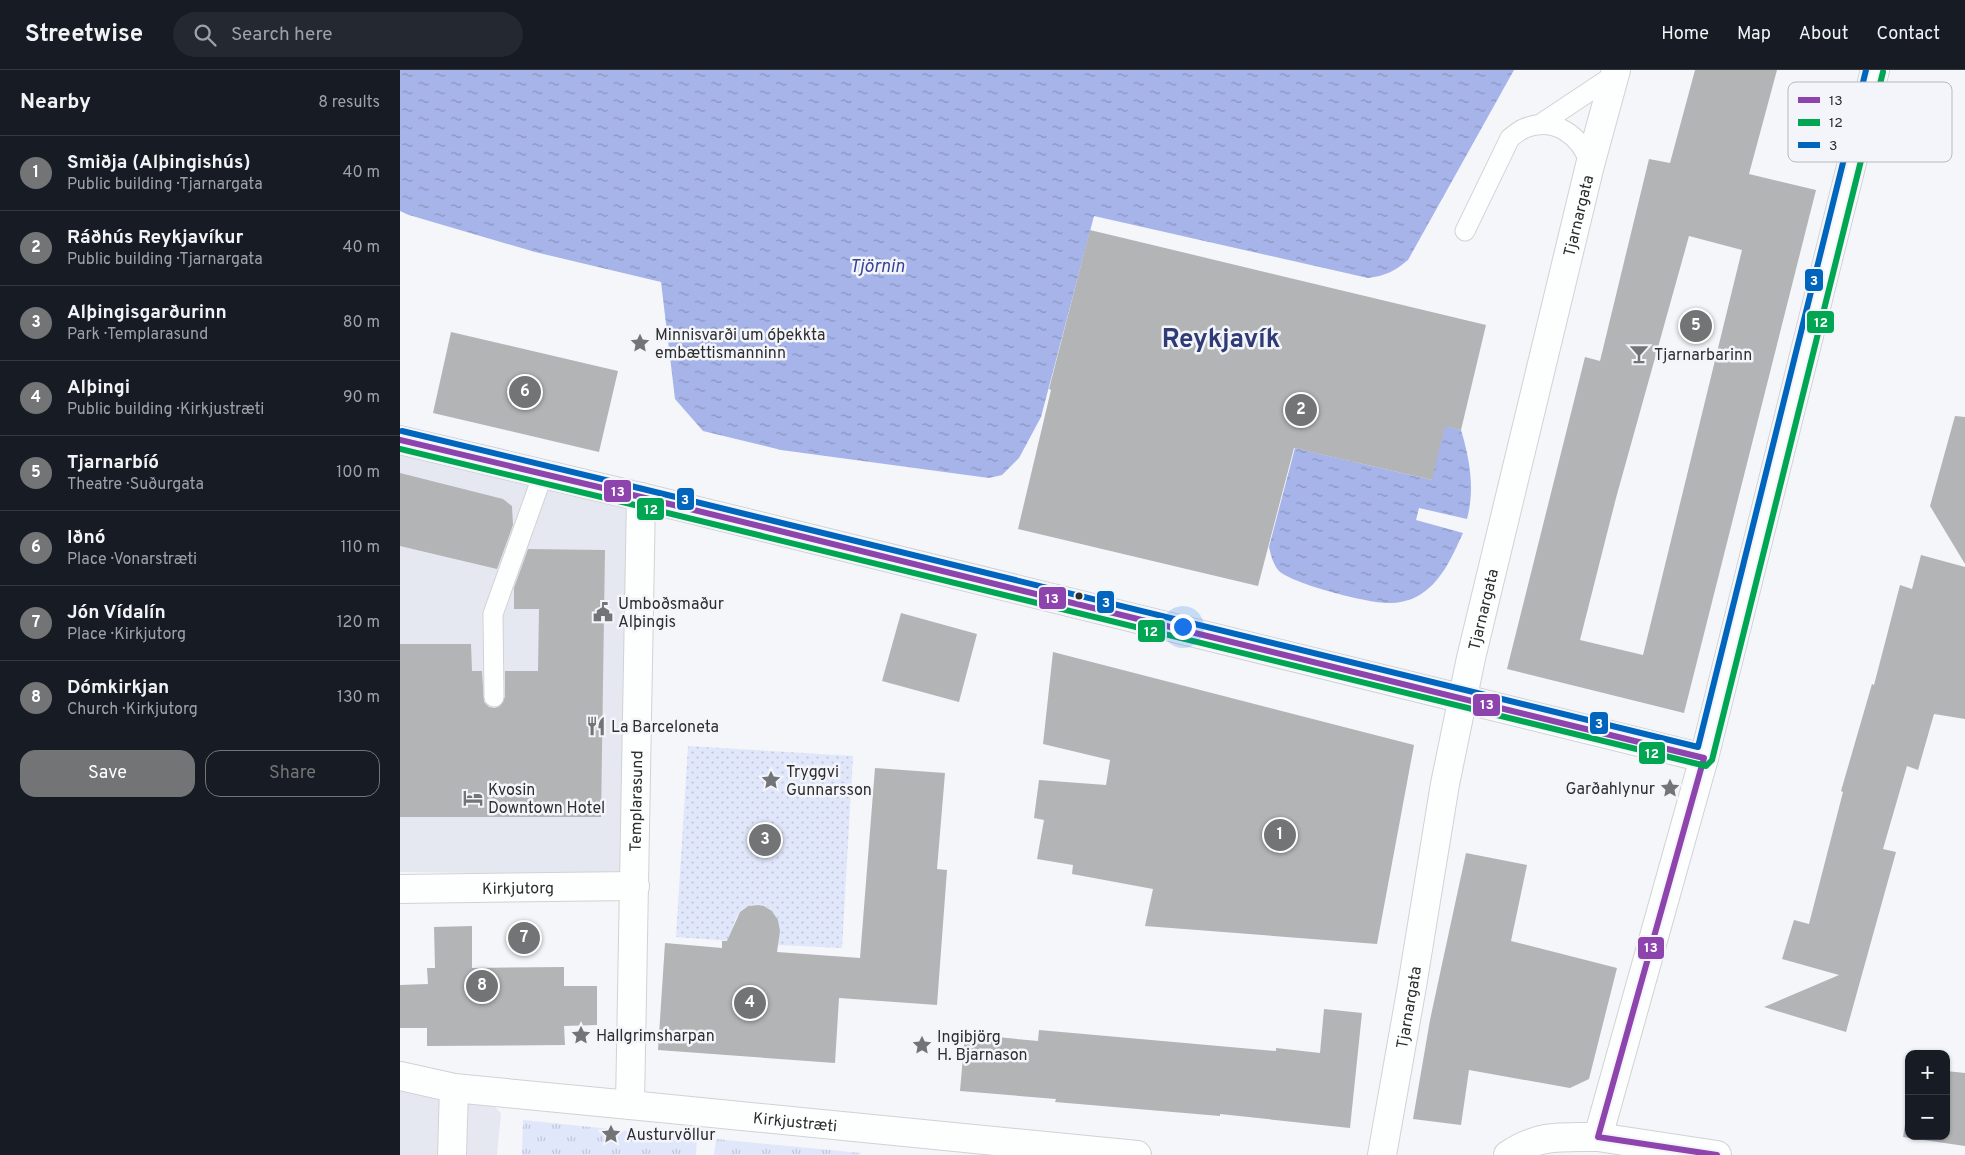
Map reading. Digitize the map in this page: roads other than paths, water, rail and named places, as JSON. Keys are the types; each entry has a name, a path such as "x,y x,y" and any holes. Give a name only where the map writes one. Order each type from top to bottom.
{"street":[{"name":"Tjarnargata","path":"1382,1155 1445,784 1463,699 1590,165 1615,72"},
{"path":"1598,1137 1704,758 1852,162"},
{"path":"400,440 641,497 1704,758"},
{"name":"Templarasund","path":"630,1105 635,886 637,625 641,497"},
{"name":"Kirkjutorg","path":"400,889 635,886"},
{"name":"Kirkjustræti","path":"400,1076 454,1088 630,1105 965,1146 1137,1155"},
{"path":"452,1155 454,1088"},
{"path":"1508,1155 1523,1145 1539,1140 1598,1137 1717,1155"}],"lane":[{"path":"1539,125 1615,72"},
{"path":"1465,231 1510,138 1524,129 1539,125 1556,126 1568,132 1580,142 1587,152 1590,165"},
{"path":"494,697 493,614 543,474"}],"water":[{"name":"Tjörnin","path":"400,70 1514,70 1408,260 1394,270 1380,276 1368,278 1094,216 1041,417 1019,458 1002,475 989,478 781,450 703,431 675,399 661,282 535,252 400,211"},
{"path":"1432,422 1461,430 1469,463 1471,497 1467,519 1419,508 1416,520 1463,533 1445,569 1425,592 1409,600 1397,603 1366,600 1299,582 1279,571 1271,557 1269,547 1295,448 1432,480"}],"place":[{"name":"Tjarnarbíó","path":"1696,326"},
{"name":"Minnisvarði um óþekkta embættismanninn","path":"640,343"},
{"name":"Tjarnarbarinn","path":"1639,354"},
{"name":"Iðnó","path":"525,392"},
{"name":"Ráðhús Reykjavíkur","path":"1301,410"},
{"name":"Umboðsmaður Alþingis","path":"603,612"},
{"name":"La Barceloneta","path":"596,726"},
{"name":"Tryggvi Gunnarsson","path":"771,780"},
{"name":"Garðahlynur","path":"1670,788"},
{"name":"Kvosin Downtown Hotel","path":"473,798"},
{"name":"Smiðja (Alþingishús)","path":"1280,835"},
{"name":"Alþingisgarðurinn","path":"765,840"},
{"name":"Jón Vídalín","path":"524,938"},
{"name":"Dómkirkjan","path":"482,986"},
{"name":"Alþingi","path":"750,1003"},
{"name":"Hallgrimsharpan","path":"581,1035"},
{"name":"Ingibjörg H. Bjarnason","path":"922,1045"},
{"name":"Austurvöllur","path":"611,1134"}],"district":[{"name":"Reykjavík","path":"1221,338"}]}
